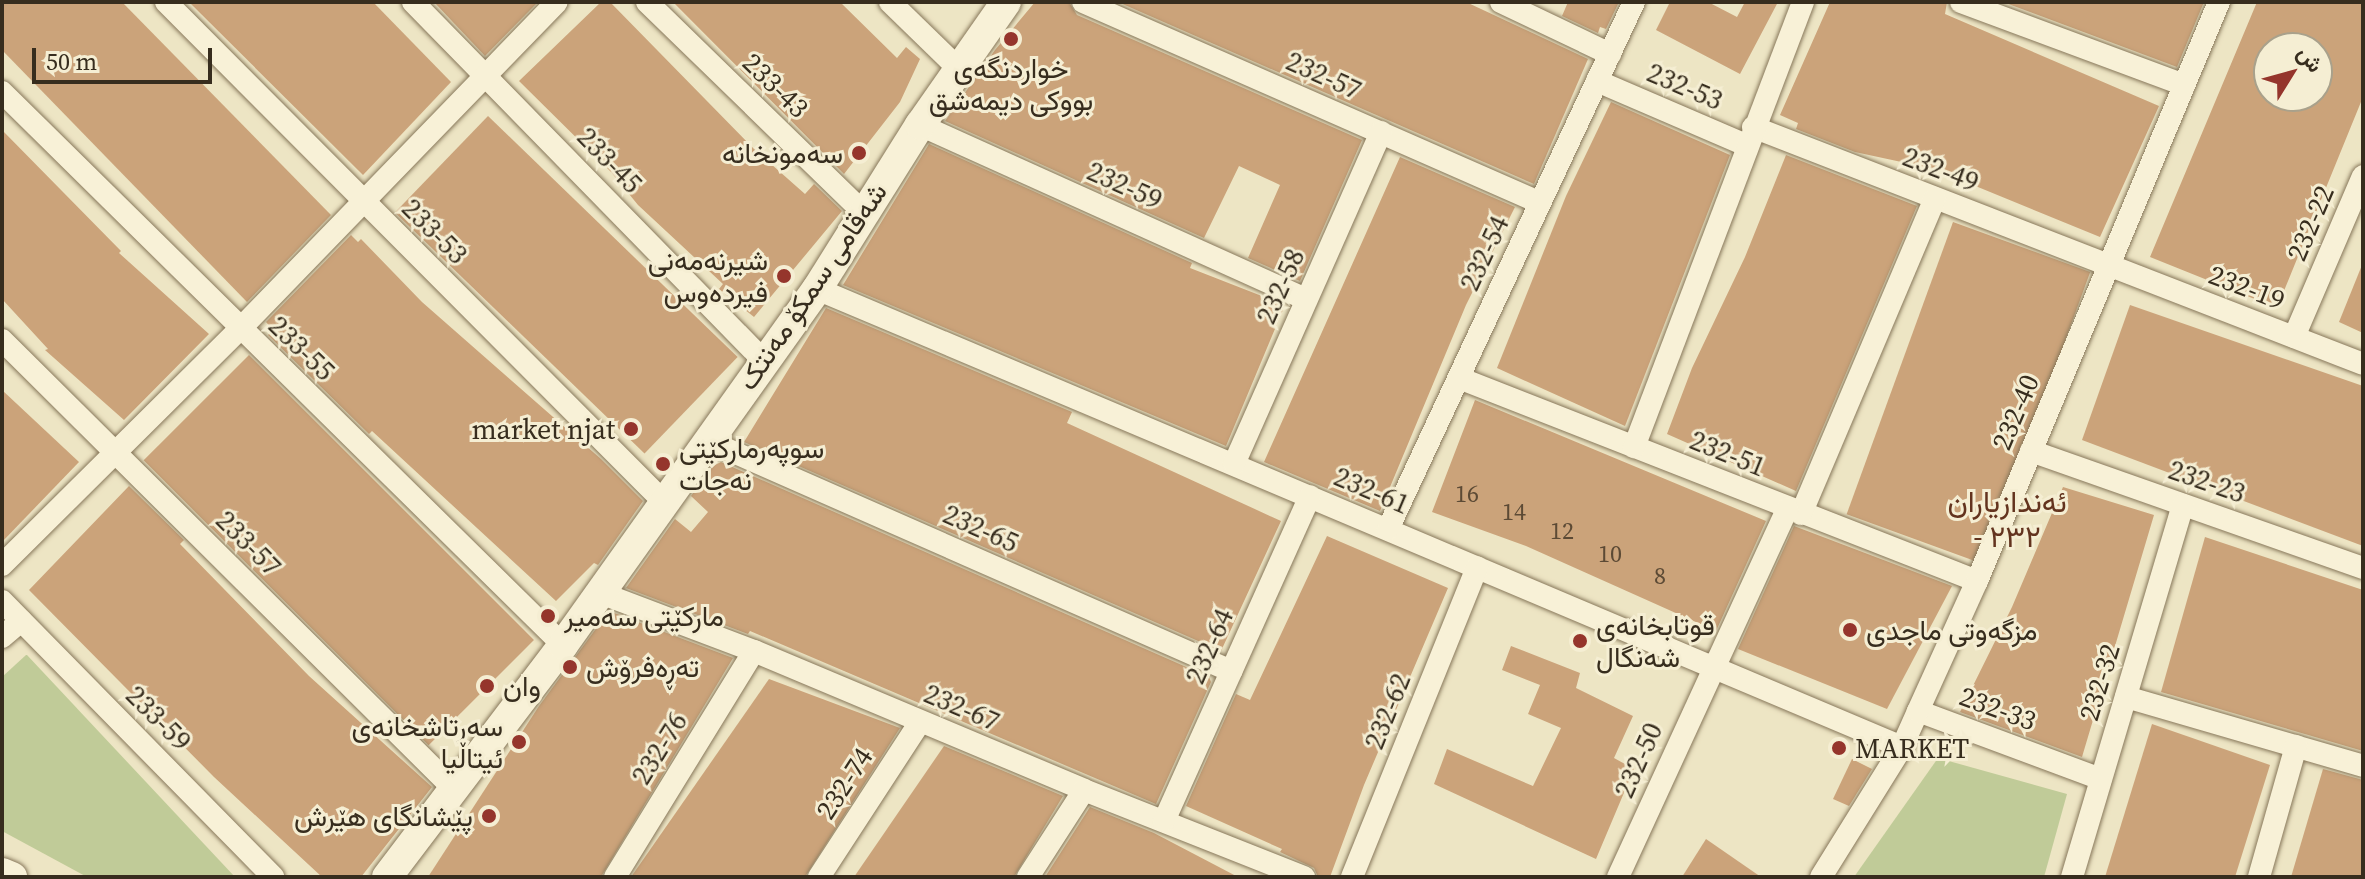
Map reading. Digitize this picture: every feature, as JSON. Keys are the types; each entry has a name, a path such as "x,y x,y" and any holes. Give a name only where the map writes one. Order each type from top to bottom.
{"main road":[{"name":"شەقامی سمکۆ مەنتک","path":"387,877 563,645 763,360 817,289 920,125 1006,2"},
{"path":"2,873 12,877"}],"street":[{"name":"233-53","path":"166,2 663,501"},
{"name":"233-45","path":"413,2 763,360"},
{"path":"2,565 240,329 557,2"},
{"name":"233-43","path":"647,2 863,212"},
{"path":"890,2 959,69"},
{"name":"232-57","path":"1083,2 1540,203"},
{"path":"1501,2 1610,54"},
{"name":"232-54","path":"1388,529 1634,2"},
{"path":"1634,447 1803,2"},
{"path":"1961,2 2184,85"},
{"name":"232-40","path":"1821,877 1902,747 1977,581 2219,2"},
{"name":"232-53","path":"1597,81 1751,137"},
{"name":"233-55","path":"2,92 563,645"},
{"name":"232-59","path":"920,125 1306,299"},
{"name":"232-58","path":"1234,464 1381,132"},
{"name":"232-49","path":"1751,137 1935,198 2109,265"},
{"name":"232-22","path":"2294,337 2363,176"},
{"name":"232-50","path":"1618,877 1712,667 1794,511 1935,198"},
{"name":"232-19","path":"2109,265 2363,364"},
{"name":"232-61","path":"817,289 1902,747"},
{"name":"233-57","path":"2,340 454,789"},
{"name":"232-51","path":"1459,378 1977,581"},
{"name":"232-65","path":"706,440 1231,671"},
{"name":"232-23","path":"2031,451 2363,568"},
{"name":"232-64","path":"1164,821 1310,496"},
{"name":"232-32","path":"2072,877 2183,505"},
{"name":"232-62","path":"1352,877 1477,567"},
{"name":"232-67","path":"598,592 754,651 1164,821 1252,868 1304,877"},
{"name":"233-59","path":"2,601 273,877"},
{"path":"2,637 21,621"},
{"name":"232-76","path":"615,877 754,651"},
{"path":"2126,697 2363,766"},
{"name":"232-33","path":"1918,711 2101,779"},
{"name":"232-74","path":"819,877 920,722"},
{"path":"2259,877 2296,746"},
{"path":"1028,877 1084,790"}],"green space":[{"path":"26,655 235,877 87,877 2,831 2,677"},
{"path":"1938,758 2067,794 2044,877 1854,877"}],"building":[{"path":"2,2 122,2 331,215 247,302 2,50"},
{"path":"189,2 373,2 451,82 363,175"},
{"path":"434,2 538,2 485,56"},
{"path":"601,2 610,2 754,149 805,194 814,184 842,211 754,317 719,289 723,284 638,205 611,172 519,81"},
{"path":"673,2 840,2 897,58 906,47 920,59 900,102 844,174"},
{"path":"1035,2 1069,2 1077,15 1362,140 1300,281 1248,258 1280,185 1239,166 1204,238 945,121 995,50"},
{"path":"1118,2 1466,2 1588,59 1534,184"},
{"path":"1568,2 1619,2 1606,29 1600,27 1598,33 1562,16"},
{"path":"1670,2 1708,2 1737,17 1745,2 1778,2 1740,74 1656,30"},
{"path":"1830,2 1947,2 1945,14 2159,106 2100,237 1934,169 1855,152 1796,129 1798,123 1780,115"},
{"path":"2003,2 2204,2 2177,67"},
{"path":"2257,2 2363,2 2363,97 2277,308 2150,257"},
{"path":"1611,102 1730,155 1625,426 1497,368 1566,196"},
{"path":"488,116 738,357 645,453 395,212"},
{"path":"2,130 121,251 119,253 209,334 124,420 45,350 48,349 2,299"},
{"path":"929,144 1192,263 1190,268 1285,305 1226,446 843,285"},
{"path":"1786,155 1917,206 1796,491 1667,434 1692,368 1745,257"},
{"path":"1400,157 1515,207 1466,305 1380,511 1264,462"},
{"path":"1953,222 2090,272 1984,564 1847,514"},
{"path":"351,235 358,242 361,239 422,302 601,459 643,501 598,565 594,563 556,601 372,431 369,434 268,335 273,330 266,322"},
{"path":"2363,265 2363,333 2339,322"},
{"path":"2130,305 2363,386 2363,546 2082,440"},
{"path":"826,308 1072,412 1067,423 1281,521 1221,651 744,442"},
{"path":"249,355 534,640 429,745 144,460"},
{"path":"2,390 79,462 2,542"},
{"path":"1475,400 1766,521 1716,631 1526,546 1432,512"},
{"path":"721,462 1209,677 1211,682 1156,804 750,631 748,634 626,588 675,519 691,532 708,512 691,496 713,466"},
{"path":"129,486 184,540 180,544 309,676 432,787 361,877 322,877 214,777 29,590"},
{"path":"2063,487 2154,515 2082,757 1960,712 2012,607"},
{"path":"1794,526 1952,586 1887,709 1738,649"},
{"path":"1327,536 1448,588 1364,785 1330,877 1318,877 1314,868 1280,852 1282,849 1186,806 1236,694 1250,700"},
{"path":"2205,537 2363,590 2363,751 2161,692"},
{"path":"609,611 733,658 601,877 428,877 539,706"},
{"path":"1511,646 1580,673 1576,688 1633,716 1614,758 1634,769 1596,859 1434,784 1447,749 1533,786 1561,728 1528,714 1540,685 1502,670"},
{"path":"769,679 900,728 805,877 631,877"},
{"path":"2152,724 2270,765 2235,877 2105,877"},
{"path":"944,746 1063,796 1014,877 854,877"},
{"path":"1852,759 1872,769 1849,806 1833,799"},
{"path":"2323,769 2363,780 2363,877 2291,877"},
{"path":"1090,807 1154,833 1238,877 1045,877"},
{"path":"1706,839 1761,877 1682,877"}],"place":[{"name":"خواردنگەی بووکی دیمەشق","path":"1011,39"},
{"name":"سەمونخانە","path":"859,153"},
{"name":"شیرنەمەنی فیردەوس","path":"784,276"},
{"name":"market njat","path":"631,429"},
{"name":"سوپەرمارکێتی نەجات","path":"663,464"},
{"name":"مارکێتی سەمیر","path":"548,616"},
{"name":"مزگەوتی ماجدی","path":"1850,630"},
{"name":"قوتابخانەی شەنگال","path":"1580,641"},
{"name":"تەڕەفرۆش","path":"570,667"},
{"name":"وان","path":"487,686"},
{"name":"سەرتاشخانەی ئیتاڵیا","path":"519,742"},
{"name":"MARKET","path":"1839,748"},
{"name":"پێشانگای هێرش","path":"489,816"}],"district":[{"name":"ئەندازیاران - ٢٣٢","path":"2007,519"}]}
